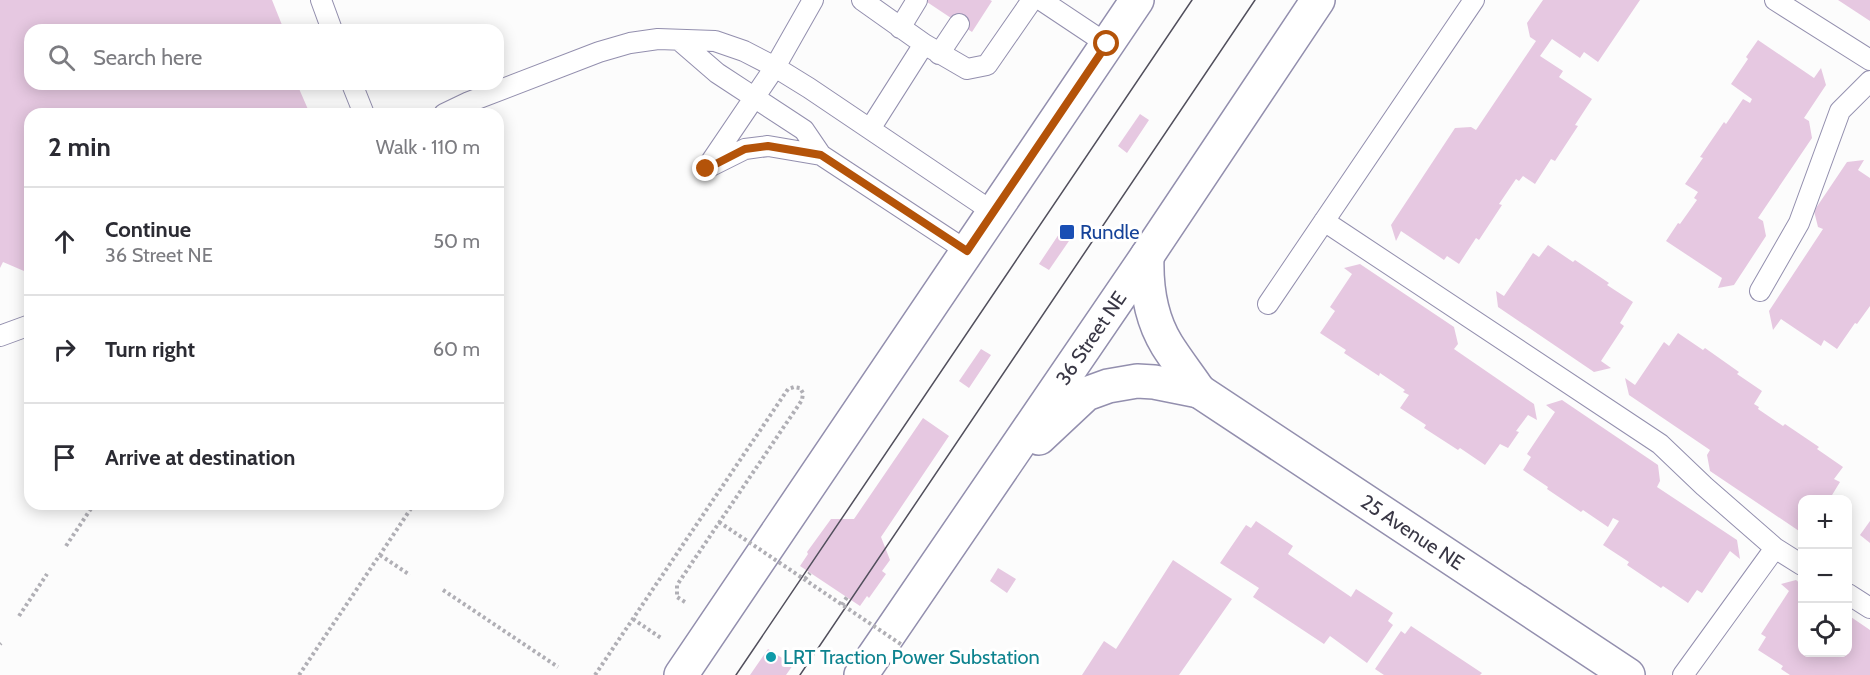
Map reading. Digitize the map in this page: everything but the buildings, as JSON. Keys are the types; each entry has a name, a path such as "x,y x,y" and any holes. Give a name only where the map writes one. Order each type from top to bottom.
{"main road":[{"path":"681,675 1137,0"},
{"name":"36 Street NE","path":"861,675 1147,256 1318,0"},
{"path":"1147,256 1146,278 1153,311 1166,344 1199,391"},
{"path":"993,482 1086,394 1108,386 1137,381 1199,391"},
{"name":"25 Avenue NE","path":"1199,391 1628,675"}],"lane":[{"path":"321,0 330,24"},
{"path":"813,0 775,67 706,169 745,149 768,146 821,155"},
{"path":"900,28 917,0"},
{"path":"870,2 900,28 966,69 987,65 1032,0"},
{"path":"1041,0 1107,44"},
{"path":"1268,304 1474,0"},
{"path":"1775,0 1870,60"},
{"path":"870,129 932,49 959,24"},
{"path":"504,89 599,52 630,43 658,39 715,41 744,51 775,67 993,212"},
{"path":"680,41 717,73 804,130 821,155 967,251"},
{"path":"1760,291 1799,223 1840,111 1870,81"},
{"path":"354,90 362,108"},
{"path":"456,108 500,90"},
{"path":"1324,221 1660,444 1775,548 1798,562"},
{"path":"0,336 24,327"},
{"path":"1683,675 1775,548"},
{"path":"1852,597 1870,608"}],"path":[{"path":"595,675 788,389 800,387 803,393 802,400 677,585 677,597 685,602"},
{"path":"66,546 90,510"},
{"path":"299,675 410,510"},
{"path":"720,522 902,645"},
{"path":"380,555 410,575"},
{"path":"806,579 810,573"},
{"path":"19,616 47,574"},
{"path":"442,590 558,667"},
{"path":"842,605 847,597"},
{"path":"633,619 660,638"}],"tram line":[{"path":"736,675 1192,0"},
{"path":"800,675 1255,0"}],"place":[{"name":"Rundle","path":"1067,232"},
{"name":"LRT Traction Power Substation","path":"771,657"}],"route":[{"path":"706,169 745,149 768,146 821,155 967,251 1107,44"}]}
